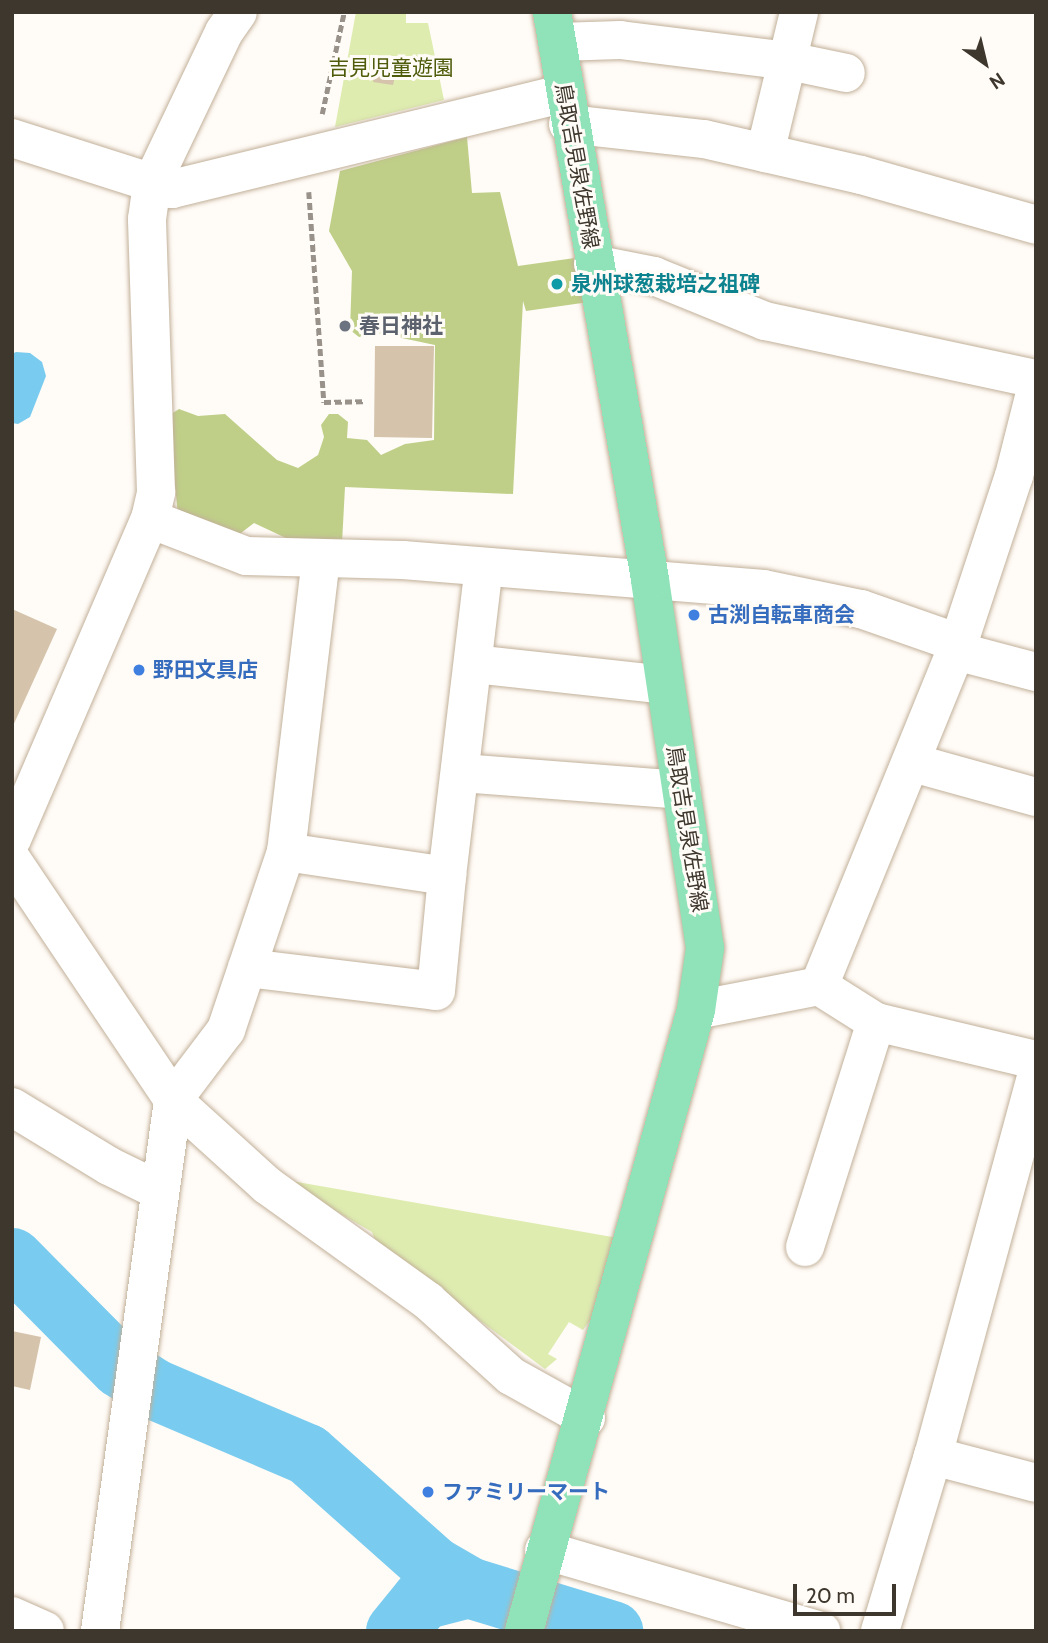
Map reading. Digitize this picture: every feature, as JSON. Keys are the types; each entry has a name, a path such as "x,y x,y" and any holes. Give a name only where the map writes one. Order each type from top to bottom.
{"main road":[{"name":"鳥取吉見泉佐野線","path":"524,1631 540,1565 586,1418 696,1010 705,948 650,579 566,109 555,27"}],"street":[{"path":"12,839 150,519 156,492 147,219 152,183 223,32 238,12"},
{"path":"765,153 799,12"},
{"path":"555,27 621,40 789,61 846,73"},
{"path":"12,138 172,189 314,153 566,109 765,153 1036,225"},
{"path":"593,264 654,276 765,321 1036,379"},
{"path":"820,986 913,764 1025,479 1036,389"},
{"path":"150,519 246,556 403,559 776,591 860,609 957,647 1036,672"},
{"path":"100,1631 173,1100 226,1030 285,852 321,559"},
{"path":"247,968 436,991 484,568"},
{"path":"473,664 665,685"},
{"path":"913,764 1036,797"},
{"path":"461,773 681,790"},
{"path":"285,852 447,876"},
{"path":"12,860 173,1100 268,1186 428,1301 511,1376 586,1418"},
{"path":"696,1010 820,986 876,1022 1036,1060"},
{"path":"805,1247 876,1022"},
{"path":"880,1631 933,1456 1036,1076"},
{"path":"12,1107 109,1166 160,1191"},
{"path":"933,1456 1036,1483"},
{"path":"540,1565 821,1631"},
{"path":"12,1616 45,1631"}],"path":[{"path":"344,12 309,183 324,402 363,401"}],"green space":[{"name":"吉見児童遊園","path":"356,12 406,12 406,23 428,23 444,100 335,127"},
{"path":"467,137 472,193 500,192 518,266 582,257 589,302 526,311 523,301 513,494 345,487 342,543 288,539 254,523 237,536 178,515 168,416 179,409 198,416 225,414 277,460 298,468 318,455 324,437 321,425 329,414 338,414 348,422 347,438 367,440 381,455 405,444 434,440 435,345 378,333 359,337 350,330 352,271 329,231 340,171"},
{"path":"280,1179 618,1238 594,1315 583,1330 569,1322 548,1354 557,1359 545,1369 376,1243 372,1232"}],"water":[{"path":"30,353 42,362 46,376 30,417 18,424 12,423 12,354"}],"building":[{"path":"377,61 398,65 393,85 373,82"},
{"path":"375,346 434,346 432,438 374,437"},
{"path":"12,609 57,629 12,728"},
{"path":"12,1331 41,1337 30,1390 12,1386"}],"waterway":[{"path":"12,1258 120,1367 152,1388 307,1454 434,1567 468,1587"},
{"path":"396,1631 422,1599 468,1587 612,1631"}],"place":[{"name":"泉州球葱栽培之祖碑","path":"557,284"},
{"name":"春日神社","path":"345,326"},
{"name":"古渕自転車商会","path":"694,615"},
{"name":"野田文具店","path":"139,670"},
{"name":"ファミリーマート","path":"428,1492"}]}
